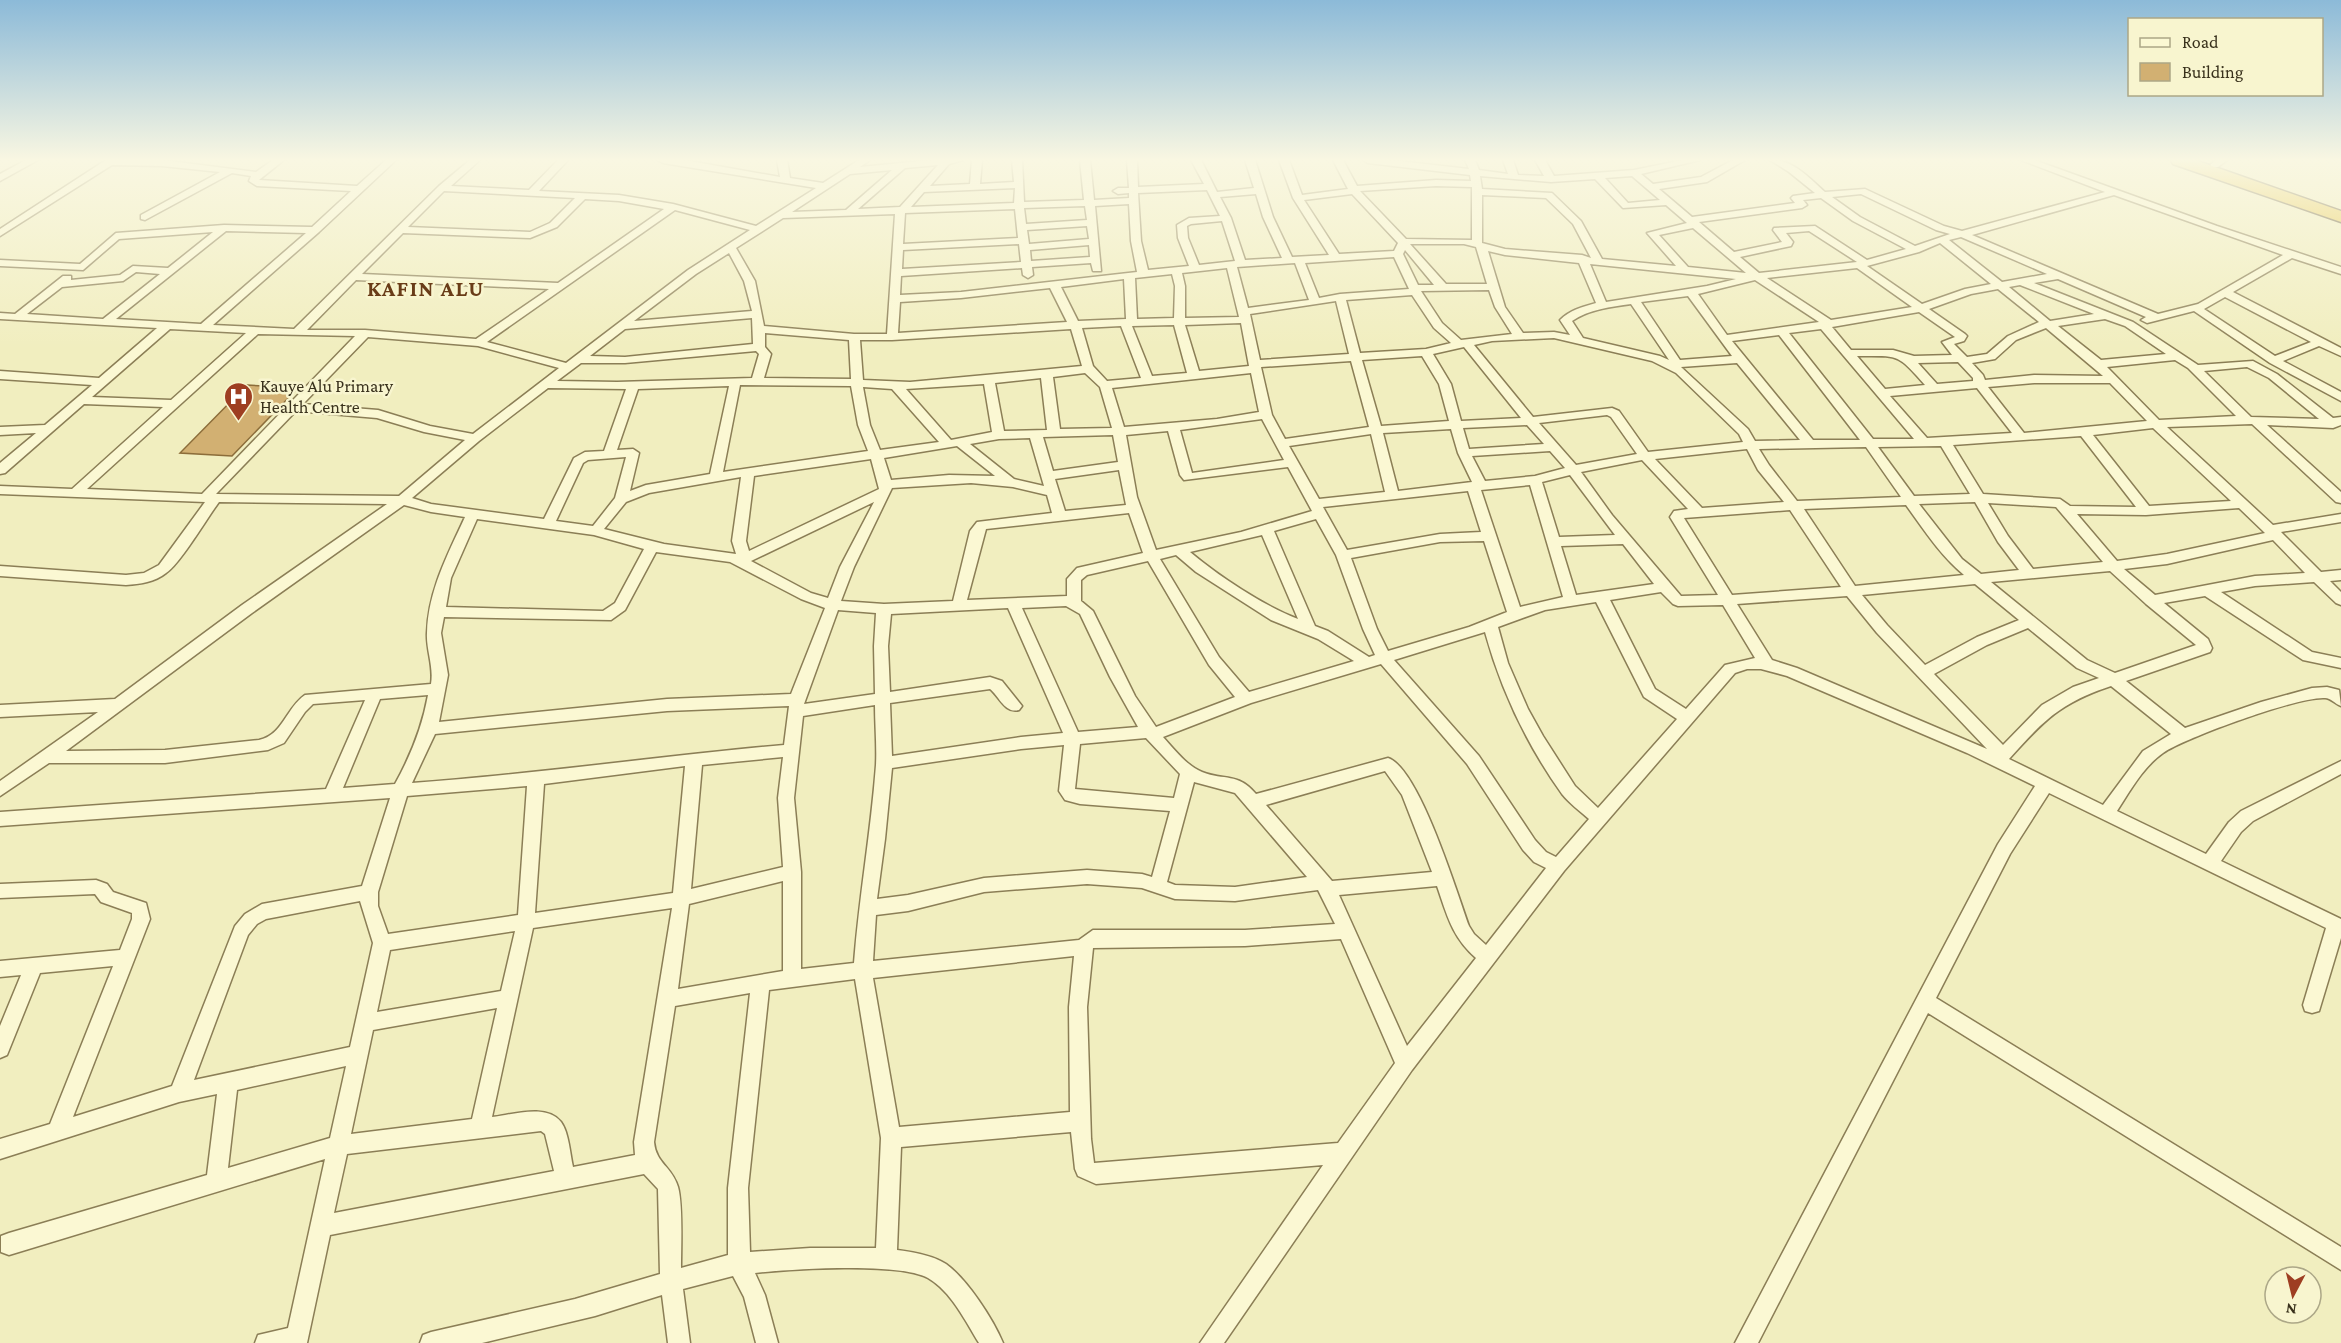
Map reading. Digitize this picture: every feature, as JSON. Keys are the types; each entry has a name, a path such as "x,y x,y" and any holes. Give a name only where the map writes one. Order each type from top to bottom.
{"street":[{"path":"0,233 16,223"},
{"path":"202,329 323,223"},
{"path":"297,333 409,223"},
{"path":"402,230 530,235 558,223"},
{"path":"478,343 651,223"},
{"path":"733,223 757,229"},
{"path":"0,790 247,609 402,500 475,438 620,326 730,247 769,223"},
{"path":"892,337 900,223"},
{"path":"1024,223 1029,286"},
{"path":"1024,227 1091,223 1098,278"},
{"path":"1135,223 1136,241 1143,273"},
{"path":"1186,223 1182,225 1184,238 1195,268"},
{"path":"1227,223 1254,366 1266,415 1344,555 1370,629 1384,658 1473,760 1529,845 1540,857 1558,866"},
{"path":"1271,223 1315,302"},
{"path":"1314,223 1336,258"},
{"path":"1384,223 1443,288"},
{"path":"1474,223 1479,245 1500,307 1520,336"},
{"path":"1576,223 1597,259"},
{"path":"1684,268 1652,233 1690,223"},
{"path":"1694,223 1753,277 1805,306 1826,324 1847,354 1924,443"},
{"path":"1863,223 1915,250"},
{"path":"1929,223 1962,234 2156,317"},
{"path":"2009,223 1941,239 1915,250 1862,264 1753,277 1597,259 1505,252 1464,241 1411,240 1403,243 1398,255 1427,315 1448,337 1462,343 1573,470 1596,505 1678,601 1727,600 1851,591 2112,566 2167,559 2273,532 2341,518"},
{"path":"2197,223 2341,271"},
{"path":"1732,256 1787,244 1788,242 1778,230 1808,227 1961,336 1960,339 1948,343 1979,377 1979,383 2020,436"},
{"path":"17,317 83,267 116,236 224,228 315,230"},
{"path":"106,322 224,228"},
{"path":"1941,239 2098,364 2156,424 2273,532 2341,600"},
{"path":"894,299 928,271 973,244 1093,242"},
{"path":"973,244 978,281"},
{"path":"730,247 742,262 749,277 760,329 759,347 765,354 757,381"},
{"path":"897,247 928,271 978,281 1027,266 1095,260"},
{"path":"895,273 928,271 978,281 1029,286 1236,264 1398,255"},
{"path":"2129,324 2196,308 2290,255"},
{"path":"1582,258 1602,305"},
{"path":"0,263 83,267"},
{"path":"58,284 123,278 133,269 170,271"},
{"path":"1176,270 1180,286 1179,323 1194,375"},
{"path":"1129,275 1128,323 1148,380"},
{"path":"1724,339 1885,316 1921,308 1969,291 2056,276"},
{"path":"356,277 562,286"},
{"path":"1578,339 1566,320 1567,317 1602,305 1692,294 1736,284 1753,277"},
{"path":"2024,283 2129,324 2179,356 2341,499"},
{"path":"1053,284 1075,325 1080,346 1090,369 1098,382 1105,385 1254,366 1354,356 1426,352 1462,343 1520,336 1554,335 1578,339 1673,364 1740,359"},
{"path":"760,329 854,337 892,337 1075,325 1179,323 1244,316 1340,297 1443,288 1493,287"},
{"path":"2226,293 2341,353"},
{"path":"1692,294 1724,339 1809,443"},
{"path":"1340,297 1354,356 1378,430 1392,494"},
{"path":"1635,301 1673,364 1744,432 1763,467 1794,506 1851,591 1882,629 2000,758"},
{"path":"2196,308 2274,362 2341,397"},
{"path":"620,326 756,314"},
{"path":"1847,354 1893,353 1909,360 1991,357 2024,331 2047,324 2106,315"},
{"path":"0,316 202,329 365,333 478,343 572,363 759,347"},
{"path":"0,470 167,326"},
{"path":"75,493 255,331"},
{"path":"1782,331 1870,444 1935,536 1957,562 2082,664 2112,678 2184,736"},
{"path":"0,571 126,580 142,579 156,574 165,568 210,498 365,333"},
{"path":"792,978 792,872 786,798 797,706 847,567 886,488 876,454 864,427 857,382 854,337"},
{"path":"2274,362 2320,342"},
{"path":"1426,352 1445,384 1464,453 1476,485 1487,536 1515,614"},
{"path":"2098,364 2179,356"},
{"path":"1909,360 1933,387"},
{"path":"2195,369 2249,363 2273,376 2338,424"},
{"path":"546,384 633,385 757,381 857,382 897,387 1047,375 1090,369"},
{"path":"0,375 104,382"},
{"path":"1047,375 1054,434"},
{"path":"1882,393 2042,378 2114,380"},
{"path":"989,380 999,435"},
{"path":"717,477 735,383"},
{"path":"609,454 633,385"},
{"path":"1105,385 1117,421 1134,508 1151,555 1214,661 1246,699"},
{"path":"897,387 954,443 1008,480"},
{"path":"82,400 173,404"},
{"path":"294,407 378,414 428,429 475,438"},
{"path":"1281,442 1429,425 1529,421 1613,412 1646,456 1698,512"},
{"path":"621,500 646,489 876,454 892,454 999,435 1119,432 1266,415"},
{"path":"1074,603 1074,579 1082,571 1267,530 1318,509 1392,494 1535,480 1646,456 1752,445 1945,442 2084,432 2156,424 2251,421 2338,424"},
{"path":"1173,427 1186,475 1189,477 1292,463"},
{"path":"0,430 49,428"},
{"path":"2084,432 2146,511"},
{"path":"1035,433 1060,517"},
{"path":"1945,442 2003,539 2029,574"},
{"path":"1464,453 1553,447"},
{"path":"548,525 578,460 585,456 633,454 621,500 596,531"},
{"path":"1047,476 1125,465"},
{"path":"742,560 739,541 744,517 748,473"},
{"path":"742,560 886,488 908,482 1008,480 1030,484 1054,494"},
{"path":"1535,480 1571,601"},
{"path":"0,490 210,498 402,500 431,508 596,531 652,546 742,560 806,596 832,605 884,609 1066,601 1074,603 1086,611 1150,733 1189,772 1197,777 1235,784 1325,885 1405,1064"},
{"path":"1766,663 1677,518 1679,514 1911,500 1979,498 2055,502 2066,510 2112,566 2203,643 2205,648 2078,691 2047,709 2000,758"},
{"path":"2066,510 2146,511 2243,504"},
{"path":"959,606 979,528 988,523 1134,508"},
{"path":"266,1343 297,1341 382,943 369,906 369,892 400,791 429,729 440,675 434,633 444,578 473,514"},
{"path":"1267,530 1309,628"},
{"path":"1344,555 1440,538 1487,536"},
{"path":"1554,542 1625,538"},
{"path":"438,612 606,616 620,606 652,546"},
{"path":"1178,549 1201,569 1276,616 1309,628 1368,663"},
{"path":"2151,601 2255,581 2341,575"},
{"path":"884,763 1021,743 1150,733 1246,699 1490,626 1515,614 1545,605 1664,587"},
{"path":"2205,589 2308,656 2341,663"},
{"path":"1601,597 1648,693 1688,718"},
{"path":"1013,603 1073,738 1067,791 1071,795 1180,805"},
{"path":"884,609 881,645 884,763 863,972 891,1138 886,1260"},
{"path":"1923,673 1982,641 2028,622"},
{"path":"1490,626 1501,663 1520,709 1537,740 1569,791 1599,819"},
{"path":"1210,1343 1405,1064 1558,866 1730,669 1747,662 1766,663 1824,685 2000,758 2045,785 2210,862 2338,926 2312,1005"},
{"path":"429,729 667,705 797,706 882,701 990,683 998,685 1014,706"},
{"path":"46,757 99,759 198,755 270,744 285,733 303,702 310,699 437,689"},
{"path":"2106,814 2144,760 2159,746 2309,694 2330,692 2341,700"},
{"path":"332,795 375,694"},
{"path":"0,711 119,705"},
{"path":"0,819 400,791 536,779 694,759 792,750"},
{"path":"679,1343 671,1283 668,1188 664,1178 647,1163 644,1157 644,1142 681,899 694,759"},
{"path":"1253,802 1388,764 1395,769 1410,793 1461,929 1468,940 1488,957"},
{"path":"2210,862 2235,828 2247,816 2341,767"},
{"path":"1158,885 1189,772"},
{"path":"0,776 17,778"},
{"path":"480,1127 526,922 536,779"},
{"path":"1747,1342 2004,849 2045,785"},
{"path":"382,943 681,899 792,872"},
{"path":"868,908 908,903 984,885 1088,877 1142,881 1175,892 1235,894 1325,885 1441,878"},
{"path":"0,891 96,887 101,889 107,897 140,908 141,919 57,1131"},
{"path":"179,1093 241,931 251,919 262,912 369,892"},
{"path":"1343,1152 1096,1174 1090,1172 1083,1164 1078,1007 1084,947 1093,938 1245,938 1346,932"},
{"path":"667,999 792,978 1084,947"},
{"path":"0,969 126,957"},
{"path":"0,1049 35,964"},
{"path":"760,984 738,1188 739,1264 754,1295 767,1343"},
{"path":"366,1022 509,998"},
{"path":"1924,1001 2341,1259"},
{"path":"0,1149 179,1093 359,1054"},
{"path":"216,1181 228,1082"},
{"path":"9,1244 339,1145 480,1127 541,1121 549,1124 554,1129 566,1179"},
{"path":"891,1138 1081,1121"},
{"path":"321,1226 647,1163"},
{"path":"431,1343 595,1305 739,1264 814,1259 886,1260 919,1264 936,1270 954,1288 992,1343"}],"building":[{"name":"Kauye Alu Primary Health Centre","path":"247,385 298,388 232,456 180,453"}],"place":[{"name":"Kauye Alu Primary Health Centre","path":"239,422"}],"district":[{"name":"KAFIN ALU","path":"426,288"}]}
